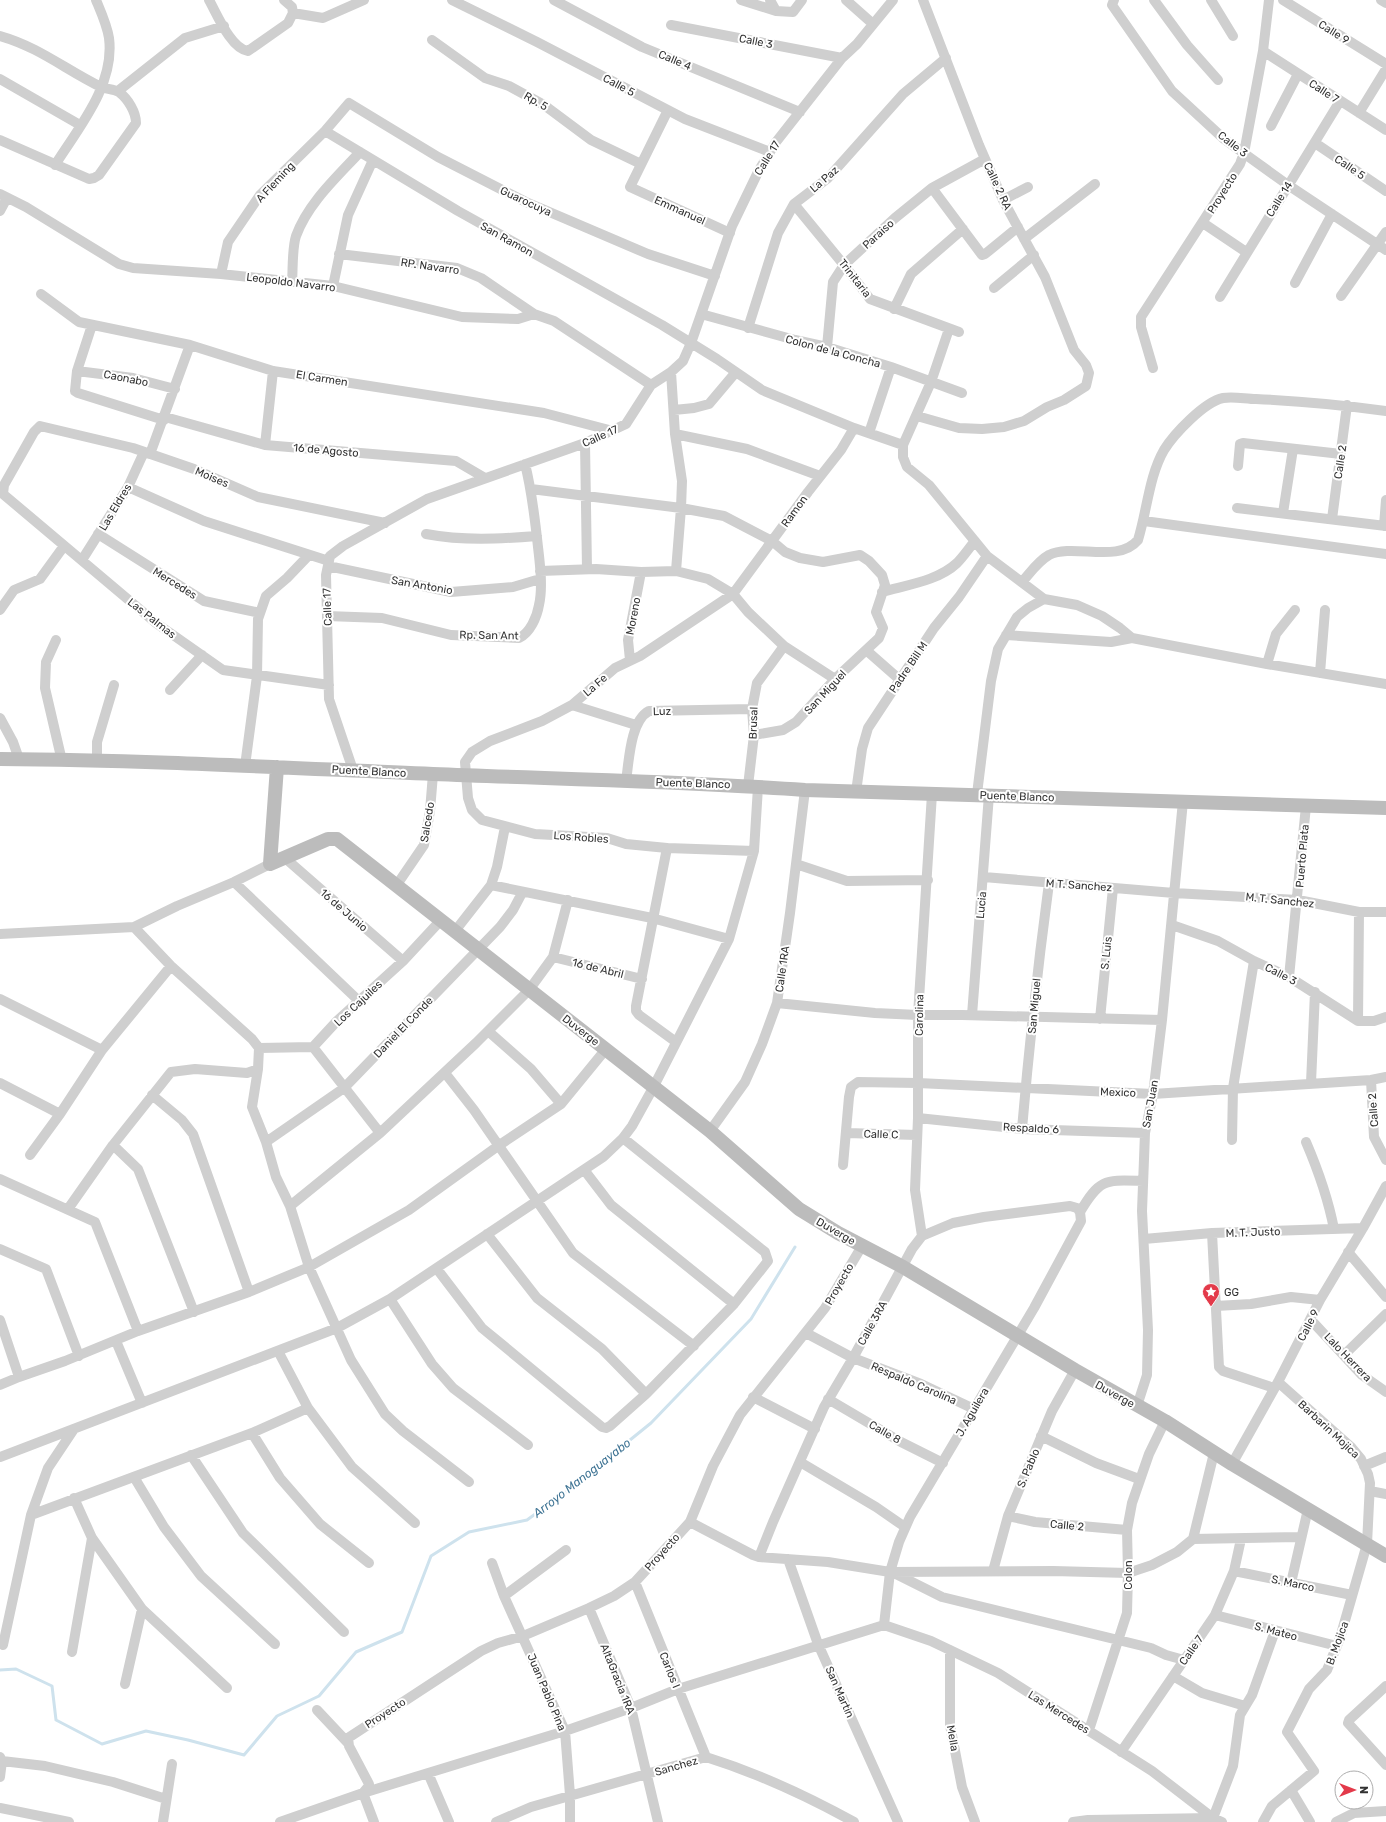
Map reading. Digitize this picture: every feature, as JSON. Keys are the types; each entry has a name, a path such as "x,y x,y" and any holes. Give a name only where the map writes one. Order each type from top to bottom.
{"street":[{"path":"55,165 102,88 109,57 109,37 96,0"},
{"path":"209,0 233,42 242,50 248,51 288,23 293,13 292,7 284,0"},
{"path":"293,13 323,18 364,0"},
{"name":"Calle 5","path":"452,0 537,42 685,119 770,152"},
{"name":"Calle 4","path":"554,0 642,46 800,112"},
{"path":"741,0 776,11 793,12 802,0"},
{"path":"770,0 776,11"},
{"path":"846,0 873,24"},
{"name":"Calle 17","path":"353,770 329,699 326,575 330,556 343,546 427,499 585,443 626,424 651,385 671,372 683,360 691,343 730,232 759,170 770,152 842,58 857,44 893,0"},
{"name":"Calle 2 RA","path":"917,416 959,428 982,429 1004,427 1024,421 1047,406 1064,400 1086,386 1089,373 1086,365 1071,345 1045,277 1003,200 985,159 923,0"},
{"path":"1154,0 1187,45 1218,80"},
{"path":"1211,0 1233,36"},
{"name":"Proyecto","path":"1153,368 1141,327 1141,317 1240,164 1244,153 1263,51 1269,0"},
{"name":"Calle 9","path":"1283,0 1386,64"},
{"path":"1381,0 1386,3"},
{"name":"Calle 3","path":"1113,3 1172,91 1224,139 1288,185 1376,245 1386,250"},
{"name":"Calle 3","path":"670,24 842,58"},
{"path":"118,92 185,38 224,26"},
{"path":"0,36 32,47 102,88 118,92 134,110 136,123 99,175 89,179 0,140"},
{"name":"Rp. 5","path":"432,40 485,78 509,86 544,105 591,140 641,164"},
{"name":"Calle 7","path":"1263,51 1386,130"},
{"name":"La Paz","path":"748,328 778,233 794,204 828,178 903,94 946,58"},
{"path":"1359,113 1386,68"},
{"path":"1271,126 1298,74"},
{"path":"0,79 80,125"},
{"name":"Calle 14","path":"1220,297 1246,252 1340,101"},
{"name":"A Fleming","path":"221,274 228,242 260,195 325,131 349,104"},
{"name":"Guarocuya","path":"349,104 438,157 526,202 648,254 715,276"},
{"path":"641,164 668,110"},
{"name":"San Ramon","path":"325,131 458,211 662,325 762,390 854,428 903,445"},
{"name":"Calle 5","path":"1315,143 1386,191"},
{"path":"292,282 295,237 306,215 360,152"},
{"name":"Paraiso","path":"827,347 833,282 844,264 895,218 932,188 985,159"},
{"path":"333,286 348,215 373,160"},
{"name":"Emmanuel","path":"641,164 630,187 730,232"},
{"path":"1024,239 1095,184"},
{"path":"1003,200 1028,186"},
{"path":"932,188 983,255 1018,227"},
{"path":"0,211 4,196"},
{"name":"Leopoldo Navarro","path":"4,196 119,264 133,268 221,274 333,286 462,317 518,319 534,314"},
{"name":"Trinitaria","path":"794,204 844,264 870,299 954,330 931,382"},
{"path":"1295,283 1332,214"},
{"path":"1203,223 1246,252"},
{"path":"894,309 910,274 963,229"},
{"path":"1341,296 1386,232"},
{"name":"RP. Navarro","path":"339,254 457,268 480,278 534,314 554,321 651,385"},
{"path":"994,288 1034,255"},
{"name":"El Carmen","path":"41,294 79,322 190,345 273,371 544,413 613,431"},
{"name":"Colon de la Concha","path":"701,314 748,328 827,347 891,367 962,392"},
{"path":"77,371 92,324"},
{"name":"Las Eldres","path":"82,560 128,487 147,453 164,418 190,345"},
{"path":"868,433 891,367"},
{"name":"Caonabo","path":"77,371 133,378 175,389"},
{"name":"16 de Agosto","path":"77,371 74,389 78,393 265,445 456,461 485,478"},
{"path":"265,445 273,371"},
{"path":"671,372 675,434 682,481 676,571"},
{"path":"674,410 694,408 709,404 736,372"},
{"path":"931,382 903,445 903,457 907,467 930,484 987,556 1044,599 1077,605 1102,616 1132,638"},
{"path":"1022,582 1048,555 1061,552 1122,551 1134,545 1138,540 1144,521 1154,474 1164,450 1194,416 1211,403 1223,398 1278,400 1347,405 1386,411"},
{"name":"Calle 2","path":"1332,519 1347,405"},
{"name":"Moises","path":"3,494 4,485 34,432 40,426 147,453 194,469 258,497 385,523"},
{"name":"Ramon","path":"733,594 820,476 841,450 854,428"},
{"path":"675,434 747,449 820,476"},
{"path":"585,443 587,569"},
{"path":"1238,466 1241,443 1341,454"},
{"path":"1283,513 1293,449"},
{"name":"Rp. San Ant","path":"327,616 382,618 451,635 519,638 529,631 540,605 540,575 531,489 525,464"},
{"name":"San Antonio","path":"128,487 204,521 309,555 328,564 451,592 513,587 540,575 587,569 641,572 676,571 708,578 733,594 748,612 784,646 835,679"},
{"path":"531,489 681,508 724,516 772,541 785,552 800,558 823,562 860,555 869,561 882,575 885,585 882,592"},
{"name":"Las Palmas","path":"3,494 156,623 222,670 329,685"},
{"path":"1237,508 1385,526 1386,500"},
{"path":"1144,521 1386,554"},
{"name":"Mercedes","path":"98,534 204,602 260,613"},
{"path":"426,534 448,538 471,539 536,536"},
{"path":"882,592 928,579 943,572 956,563 975,542"},
{"path":"0,610 14,590 40,579 64,546"},
{"path":"245,766 257,676 258,619 266,596 287,578 309,555"},
{"name":"Padre Bill M","path":"856,792 862,749 868,728 899,680 987,556"},
{"name":"Moreno","path":"630,660 628,640 641,572"},
{"name":"San Miguel","path":"754,735 783,730 796,722 835,679 879,638 882,628 876,612 882,592"},
{"name":"La Fe","path":"465,775 465,762 472,752 490,741 542,721 572,705 615,668 640,656 733,594"},
{"name":"Lucia","path":"972,1015 984,877 983,795 991,681 998,649 1017,617 1028,608 1044,599"},
{"path":"1267,664 1276,634 1295,610"},
{"path":"1320,673 1326,610"},
{"path":"1006,635 1111,642 1132,638 1267,664 1386,684"},
{"path":"56,640 46,662 45,688 62,761"},
{"name":"Brusal","path":"0,1457 337,1328 390,1299 537,1201 585,1171 603,1157 623,1138 653,1088 729,938 754,851 754,735 752,709 757,683 784,646"},
{"path":"866,650 899,680"},
{"path":"170,690 202,655"},
{"path":"97,762 97,742 114,685"},
{"path":"572,705 636,725 626,781"},
{"name":"Luz","path":"636,725 643,714 649,711 752,709"},
{"path":"0,718 13,742 19,759"},
{"name":"Puente Blanco","path":"0,759 277,767 753,786 856,792 1386,808"},
{"path":"270,864 277,767"},
{"name":"Salcedo","path":"396,886 424,845 430,811 433,774"},
{"name":"Los Robles","path":"465,775 468,798 472,810 482,820 505,827 535,834 607,838 626,844 667,848 754,851"},
{"name":"Calle 1RA","path":"710,1131 745,1082 762,1044 777,1003 805,790"},
{"name":"Carolina","path":"922,1236 915,1190 918,1118 918,1015 920,966 928,880 932,794"},
{"name":"San Juan","path":"1138,1406 1147,1375 1148,1330 1143,1181 1145,1133 1153,1094 1162,1020 1183,801"},
{"name":"Puerto Plata","path":"1289,977 1298,900 1306,806"},
{"path":"455,931 490,885 497,866 505,827"},
{"name":"Duverge","path":"285,858 332,838 337,839 478,948 653,1088 710,1131 799,1209 838,1233 903,1267 1017,1336 1165,1421 1232,1464 1386,1556"},
{"path":"667,848 652,918 636,1011 676,1042"},
{"path":"0,934 134,927 177,906 234,882 285,858"},
{"name":"16 de Junio","path":"285,858 402,961"},
{"path":"796,864 847,881 928,880"},
{"name":"M T. Sanchez","path":"984,877 1174,892"},
{"path":"234,882 359,1001"},
{"name":"San Miguel","path":"1022,1129 1036,980 1049,883"},
{"path":"490,885 652,918 729,938"},
{"name":"S. Luis","path":"1100,1018 1113,888"},
{"name":"Daniel El Conde","path":"266,1142 344,1088 500,926 513,910 522,892"},
{"name":"M. T. Sanchez","path":"1174,892 1298,900 1359,912 1386,912"},
{"path":"290,1206 380,1133 445,1073 529,990 553,957 568,900"},
{"path":"1359,912 1358,1021 1374,1021 1386,1017"},
{"name":"Los Cajuiles","path":"313,1047 402,961 441,920"},
{"name":"Calle 3","path":"1172,925 1218,941 1289,977 1315,992 1358,1021"},
{"path":"134,927 171,966 252,1039 259,1048 258,1069 252,1107 266,1142 276,1177 290,1206 309,1267 351,1360 385,1414 403,1432 469,1482"},
{"name":"16 de Abril","path":"553,957 642,979"},
{"path":"1232,1140 1233,1088 1254,960"},
{"path":"30,1155 60,1114 102,1050 171,966"},
{"path":"1311,1083 1315,992"},
{"path":"0,999 102,1050"},
{"path":"777,1003 875,1013 918,1015 1162,1020"},
{"path":"488,1031 531,1069 561,1104"},
{"path":"259,1048 313,1047 380,1133"},
{"path":"0,1385 19,1376 79,1356 138,1331 249,1292 309,1267 409,1210 498,1146 561,1104 606,1049"},
{"path":"68,1209 113,1145 171,1072 196,1069 247,1073 258,1069"},
{"path":"445,1073 474,1110 573,1253 694,1346"},
{"name":"Mexico","path":"846,1133 851,1086 858,1082 918,1083 1153,1094 1371,1080 1386,1077"},
{"name":"Calle 2","path":"1371,1080 1374,1137 1386,1160"},
{"path":"0,1083 60,1114"},
{"path":"152,1095 182,1120 193,1134 249,1292"},
{"name":"Respaldo 6","path":"918,1118 1022,1129 1145,1133"},
{"path":"843,1165 846,1133"},
{"name":"Calle C","path":"846,1133 917,1135"},
{"path":"437,1269 482,1328 602,1427 606,1428 610,1426 646,1394 694,1346 734,1304 768,1261 768,1256 765,1252 623,1138"},
{"path":"1306,1142 1321,1180 1334,1229"},
{"path":"113,1145 138,1169 194,1312"},
{"path":"585,1171 611,1205 734,1304"},
{"path":"0,1179 95,1222 138,1331"},
{"path":"922,1236 953,1223 984,1216 1070,1206 1079,1210 1099,1185 1114,1181 1143,1181"},
{"name":"Calle 9","path":"1232,1464 1311,1320 1320,1300 1364,1228 1386,1186"},
{"name":"J. Aguilera","path":"884,1625 890,1572 899,1542 910,1517 1017,1336 1081,1221 1079,1210"},
{"name":"M. T. Justo","path":"1144,1239 1212,1233 1364,1228"},
{"path":"1212,1233 1218,1367 1223,1371 1276,1385"},
{"path":"487,1234 537,1298 602,1349 646,1394"},
{"name":"Calle 3RA","path":"759,1557 828,1399 853,1358 912,1249 922,1236"},
{"name":"Proyecto","path":"348,1740 481,1651 498,1643 522,1636 589,1608 614,1596 635,1582 690,1522 723,1445 740,1415 753,1397 779,1368 825,1308 862,1246"},
{"path":"0,1249 46,1269 79,1356"},
{"path":"1348,1252 1386,1297"},
{"path":"1216,1306 1251,1304 1291,1297 1320,1300"},
{"path":"390,1299 432,1364 454,1388 528,1445"},
{"path":"1344,1354 1386,1314"},
{"path":"0,1320 19,1376"},
{"name":"Lalo Herrera","path":"1311,1320 1362,1375 1386,1392"},
{"name":"Respaldo Carolina","path":"806,1333 853,1358 921,1384 974,1409"},
{"path":"116,1341 142,1403"},
{"path":"278,1351 308,1408 352,1467 415,1523"},
{"name":"S. Pablo","path":"993,1571 1008,1516 1052,1411 1075,1370"},
{"name":"Barbarin Mojica","path":"1276,1385 1351,1447 1361,1459 1370,1487"},
{"path":"753,1397 815,1429"},
{"name":"Calle 8","path":"828,1399 901,1442 943,1463"},
{"path":"31,1515 252,1433 308,1408"},
{"name":"Colon","path":"1089,1730 1127,1613 1128,1573 1126,1530 1132,1503 1139,1480 1165,1421"},
{"path":"3,1645 31,1515 48,1468 74,1429"},
{"path":"252,1433 280,1478 320,1524 369,1563"},
{"path":"1041,1436 1096,1463 1139,1480"},
{"path":"690,1522 759,1557 828,1562 890,1572 993,1571 1128,1573 1152,1565 1177,1552 1193,1539 1214,1453"},
{"path":"191,1455 243,1533 344,1632"},
{"path":"1364,1466 1386,1457"},
{"path":"800,1462 876,1507 906,1527"},
{"path":"134,1477 164,1527 201,1576 275,1644"},
{"path":"1370,1487 1386,1494"},
{"name":"B. Mojica","path":"1291,1790 1314,1771 1287,1732 1309,1690 1327,1670 1337,1646 1367,1544 1370,1487"},
{"path":"74,1498 92,1538 142,1609 228,1688"},
{"path":"1291,1583 1308,1509"},
{"name":"Calle 2","path":"1008,1516 1035,1522 1126,1530"},
{"path":"72,1652 92,1538"},
{"path":"1193,1539 1301,1538"},
{"name":"Calle 7","path":"1121,1752 1215,1615 1234,1571 1241,1539"},
{"path":"504,1596 566,1550"},
{"name":"San Martin","path":"788,1559 818,1644 898,1822"},
{"name":"Juan Pablo Pina","path":"492,1563 504,1596 565,1731 570,1795 570,1822"},
{"name":"S. Marco","path":"1234,1571 1352,1595"},
{"path":"890,1572 942,1596 1151,1648 1166,1655 1184,1660"},
{"name":"Carlos I","path":"635,1582 706,1757"},
{"name":"AltaGracia 1RA","path":"589,1608 631,1708 648,1774 658,1822"},
{"path":"125,1684 142,1609"},
{"name":"S. Mateo","path":"1215,1615 1337,1646"},
{"path":"280,1822 301,1818 363,1793 565,1731 631,1708 678,1689 818,1644 884,1625"},
{"name":"Las Mercedes","path":"884,1625 931,1641 998,1673 1152,1771 1217,1820"},
{"path":"1073,1822 1217,1820 1233,1766 1240,1715 1252,1695 1275,1631"},
{"name":"Mella","path":"950,1650 950,1725 962,1787 975,1822"},
{"path":"1173,1676 1202,1693 1245,1706"},
{"path":"1386,1686 1349,1720 1348,1723 1386,1765"},
{"path":"317,1710 348,1740 369,1784 363,1793"},
{"name":"Sanchez","path":"496,1822 531,1807 706,1757 732,1765 820,1803 850,1821"},
{"path":"0,1777 1,1759 45,1766 113,1782 166,1799"},
{"path":"163,1822 172,1764"},
{"path":"428,1773 448,1822"},
{"path":"1263,1822 1272,1806 1291,1790 1310,1822"},
{"path":"363,1793 374,1822"},
{"path":"0,1808 67,1822"},
{"path":"1336,1822 1354,1813 1386,1811"}],"waterway":[{"name":"Arroyo Manoguayabo","path":"0,1670 16,1669 52,1686 56,1720 102,1744 146,1731 188,1740 244,1755 277,1716 319,1696 356,1652 402,1632 431,1556 469,1532 527,1520 567,1491 651,1423 751,1319 795,1247"}],"place":[{"name":"GG","path":"1211,1307"}]}
